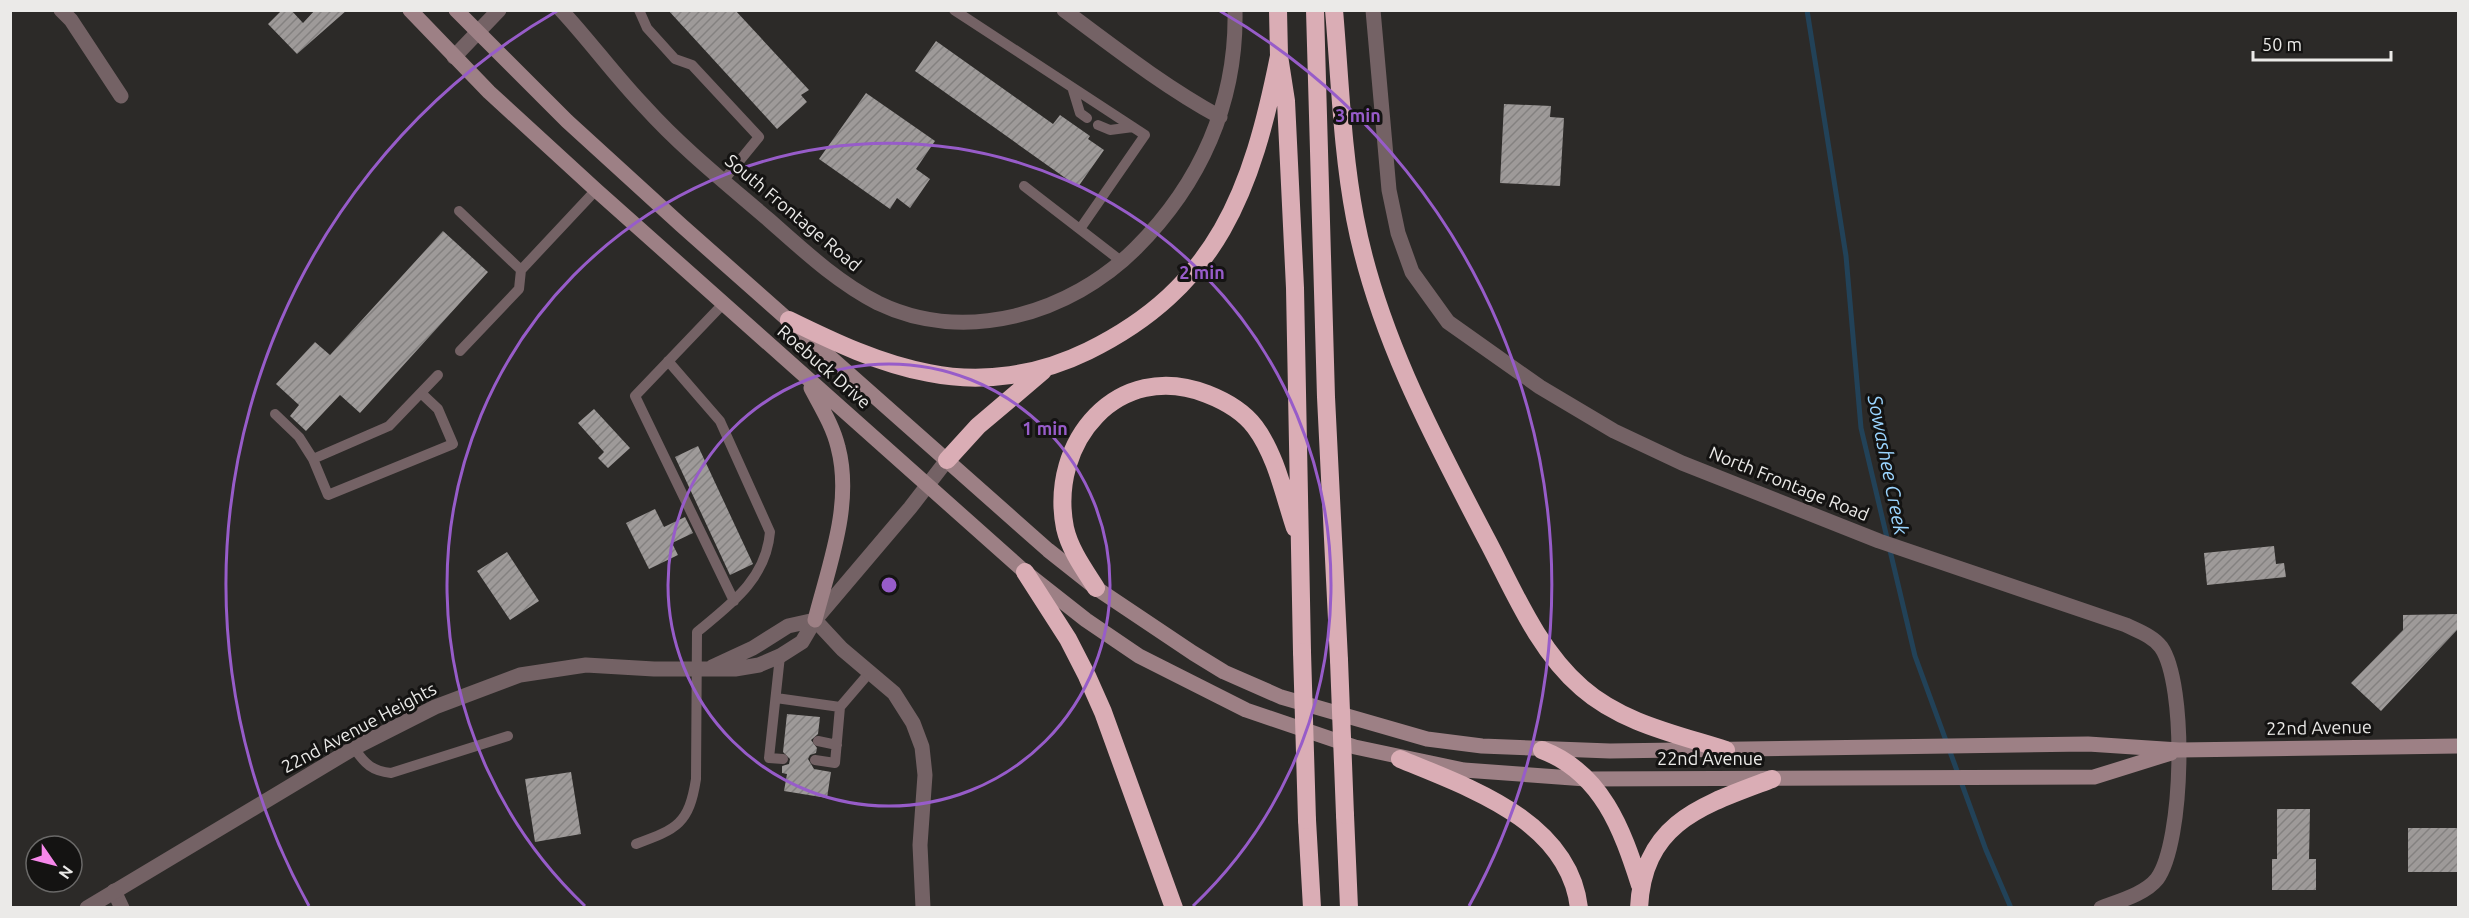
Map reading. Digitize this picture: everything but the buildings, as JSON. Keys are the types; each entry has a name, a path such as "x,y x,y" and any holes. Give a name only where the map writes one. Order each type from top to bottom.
{"highway":[{"path":"1278,10 1279,56 1286,101 1295,288 1302,549 1302,652 1312,908"},
{"path":"1315,10 1326,397 1349,908"},
{"path":"1334,10 1347,164 1355,219 1381,312 1398,360 1438,447 1537,635 1560,666 1582,688 1611,709 1665,731 1726,750"},
{"path":"789,320 843,346 892,364 930,374 976,377 1044,370 1076,357 1133,327 1178,291 1196,268 1246,183 1263,133 1279,56"},
{"path":"947,460 978,426 1044,370"},
{"path":"1096,588 1070,544 1065,527 1063,490 1070,453 1080,435 1101,410 1118,399 1155,387 1186,387 1200,391 1221,400 1250,421 1261,436 1273,462 1302,549"},
{"path":"1025,572 1068,639 1088,676 1174,908"},
{"path":"1542,750 1574,766 1607,802 1621,828 1640,885"},
{"path":"1400,759 1461,784 1533,827 1555,846 1570,868 1580,908"},
{"path":"1639,908 1640,885 1654,848 1674,825 1699,808 1772,779"},
{"path":"1348,882 1356,908"}],"main road":[{"name":"Roebuck Drive","path":"410,10 454,57 596,190 1025,572 1086,620 1139,656 1246,710"},
{"name":"Roebuck Drive","path":"456,10 576,129 1048,550 1096,588 1193,653 1254,686"},
{"path":"806,377 838,445 843,479 839,522 815,620"},
{"name":"22nd Avenue","path":"1254,686 1326,712 1427,740 1542,750 1759,750 2088,744 2179,750 2458,746"},
{"name":"22nd Avenue","path":"1246,710 1296,729 1400,759 1464,771 1586,778 2094,777 2179,750"}],"street":[{"path":"61,10 71,20 121,96"},
{"path":"454,57 499,10"},
{"name":"South Frontage Road","path":"561,10 646,109 723,181 828,271 880,304 914,316 976,323 1041,309 1071,296 1121,261 1162,222 1189,184 1209,148 1220,117 1233,60 1235,10"},
{"path":"1064,10 1174,90 1220,117"},
{"name":"North Frontage Road","path":"1373,10 1389,190 1398,233 1412,272 1448,322 1540,387 1614,431 1682,463 1879,541 2126,625 2146,634 2160,645 2169,662 2174,683 2179,750 2174,823 2164,865 2149,886 2101,908"},
{"name":"22nd Avenue Heights","path":"87,908 354,748 435,707 520,675 586,665 735,669 759,665 780,656 802,642 815,620 947,460"},
{"path":"815,620 905,709 922,747 925,775 920,845 923,908"},
{"name":"22nd Avenue Heights","path":"712,667 753,648 788,626 815,620"},
{"path":"114,891 122,908"}],"lane":[{"path":"639,10 647,28 675,59 692,65 759,136 723,181"},
{"path":"954,10 1145,135 1080,229"},
{"path":"1073,90 1080,113 1087,118"},
{"path":"1098,125 1110,130 1133,127"},
{"path":"1024,186 1121,261"},
{"path":"460,351 519,289 521,270 596,190"},
{"path":"459,211 521,270"},
{"path":"723,304 635,396 734,601"},
{"path":"636,844 676,827 687,816 693,802 696,779 697,632 734,601 755,578 764,562 770,532 720,421 668,361"},
{"path":"313,459 389,426 438,375"},
{"path":"275,414 300,437 313,459 328,495 453,444 438,409 420,393"},
{"path":"780,656 769,758 783,759"},
{"path":"815,760 835,763 840,707 870,672"},
{"path":"776,698 840,707"},
{"path":"354,748 364,762 376,772 391,773 508,736"},
{"path":"771,736 784,736"},
{"path":"818,741 837,745"}],"waterway":[{"name":"Sowashee Creek","path":"1807,10 1846,256 1861,428 1915,656 1986,850 2011,908"}]}
